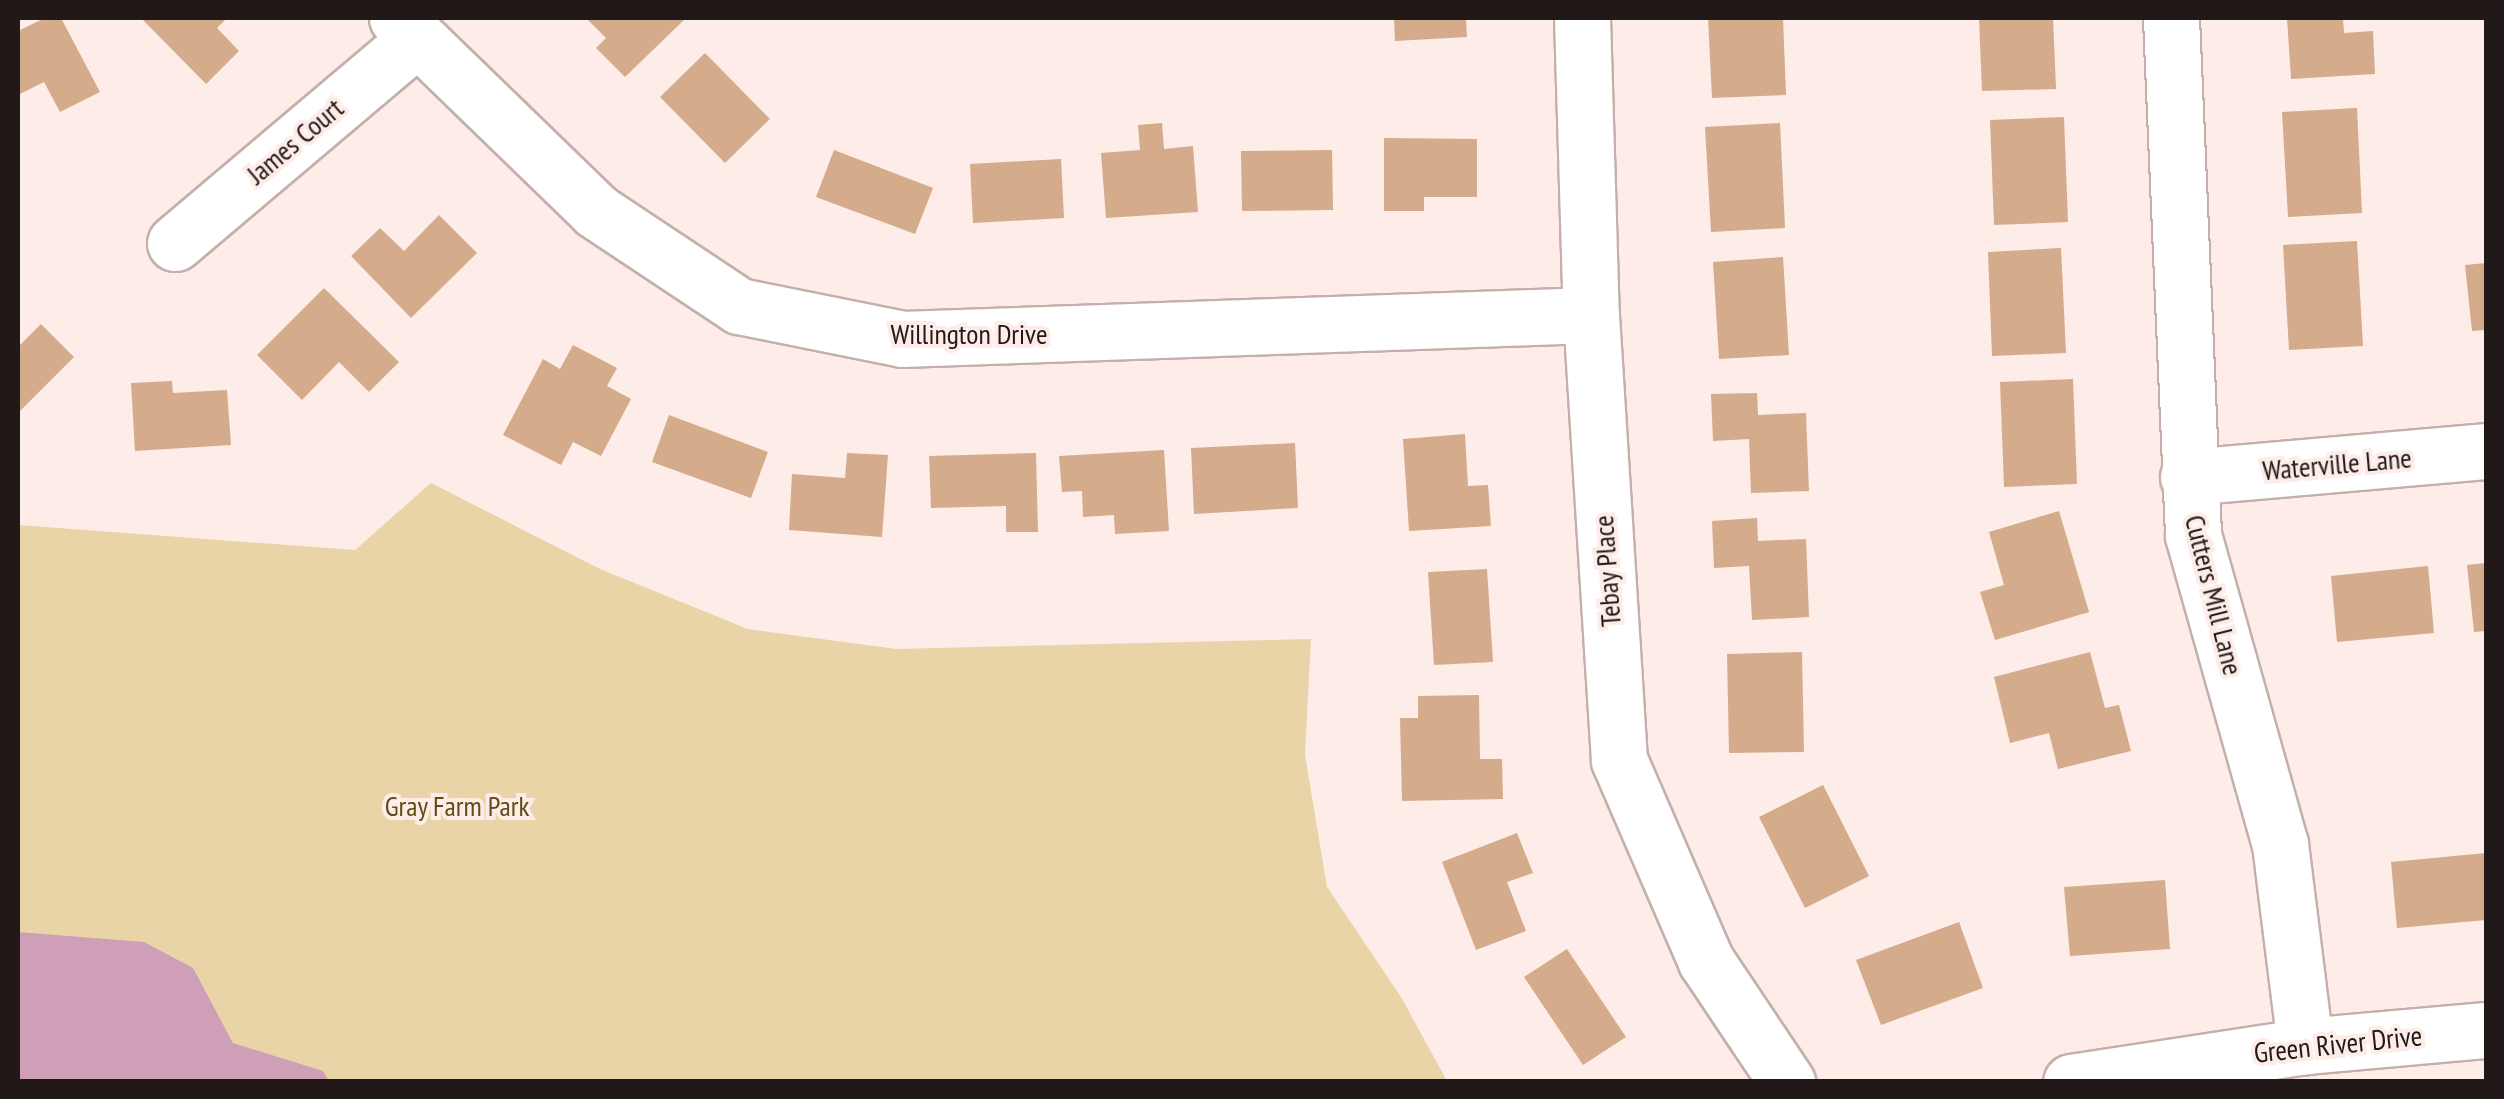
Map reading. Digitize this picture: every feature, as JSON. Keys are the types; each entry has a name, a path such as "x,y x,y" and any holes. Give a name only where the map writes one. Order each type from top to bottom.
{"street":[{"name":"Tebay Place","path":"1582,18 1591,314 1619,760 1706,962 1787,1082"},
{"name":"Cutters Mill Lane","path":"2171,18 2188,478 2208,592 2280,844 2305,1046"},
{"name":"Willington Drive","path":"406,28 596,212 740,306 902,339 1591,314"},
{"name":"James Court","path":"175,243 406,28"},
{"name":"Waterville Lane","path":"2188,478 2486,451"},
{"name":"Green River Drive","path":"2071,1082 2305,1046 2486,1030"}],"green space":[{"name":"Gray Farm Park","path":"431,483 600,569 748,629 896,649 1311,639 1305,755 1327,887 1401,997 1447,1081 18,1081 18,525 355,550"}],"shaded area":[{"path":"18,932 144,942 193,968 233,1043 323,1071 329,1081 18,1081"}],"building":[{"path":"45,18 61,18 100,92 60,112 44,82 18,95 18,31"},
{"path":"141,18 227,18 217,28 239,51 206,84"},
{"path":"586,18 686,18 625,77 596,48 606,38"},
{"path":"1394,18 1466,18 1467,37 1395,41"},
{"path":"1708,18 1783,18 1786,95 1712,98"},
{"path":"1979,18 2053,18 2056,89 1982,91"},
{"path":"2287,18 2343,18 2344,33 2373,31 2375,74 2291,79"},
{"path":"705,53 770,119 725,163 660,97"},
{"path":"2357,108 2362,213 2288,217 2282,112"},
{"path":"2064,117 2068,222 1994,225 1990,120"},
{"path":"1162,123 1164,149 1193,146 1198,212 1106,218 1101,153 1140,150 1138,125"},
{"path":"1780,123 1785,228 1711,232 1705,127"},
{"path":"1384,138 1477,139 1477,197 1424,197 1424,211 1384,211"},
{"path":"834,150 933,188 915,234 816,197"},
{"path":"1332,150 1333,210 1242,211 1241,151"},
{"path":"1061,159 1064,218 973,223 970,164"},
{"path":"439,215 477,253 411,318 351,256 380,228 404,251"},
{"path":"2357,241 2363,346 2289,350 2283,245"},
{"path":"2061,248 2066,353 1992,356 1988,252"},
{"path":"1783,257 1789,355 1719,359 1713,262"},
{"path":"2486,263 2486,330 2472,331 2465,265"},
{"path":"324,288 399,362 369,392 339,362 302,400 257,355"},
{"path":"41,324 74,357 18,413 18,347"},
{"path":"573,345 617,368 607,386 631,399 601,456 573,442 561,465 503,435 543,359 560,369"},
{"path":"2073,379 2077,484 2004,487 2000,382"},
{"path":"172,381 173,393 227,390 231,445 135,451 131,383"},
{"path":"1757,393 1758,415 1806,413 1809,491 1751,493 1749,439 1713,441 1711,394"},
{"path":"669,415 768,452 751,498 652,462"},
{"path":"1465,434 1468,486 1488,485 1491,526 1409,531 1403,439"},
{"path":"1295,443 1298,508 1194,514 1191,448"},
{"path":"1164,450 1169,531 1115,534 1114,515 1083,517 1082,491 1062,492 1059,456"},
{"path":"847,453 888,455 882,537 789,530 792,474 845,478"},
{"path":"1036,453 1038,532 1006,532 1006,506 931,508 929,456"},
{"path":"2059,511 2089,612 1995,640 1980,592 2004,585 1989,532"},
{"path":"1757,518 1758,541 1806,539 1809,617 1752,620 1749,566 1714,568 1712,521"},
{"path":"2486,563 2486,631 2474,632 2467,565"},
{"path":"2428,566 2434,633 2337,642 2331,576"},
{"path":"1487,569 1493,662 1434,665 1428,572"},
{"path":"1802,652 1804,752 1729,753 1727,654"},
{"path":"2090,652 2105,708 2119,705 2131,751 2058,769 2049,733 2010,743 1994,677"},
{"path":"1479,695 1480,759 1502,759 1503,799 1402,801 1400,718 1418,718 1418,696"},
{"path":"1823,785 1869,876 1805,908 1759,817"},
{"path":"1517,833 1533,873 1507,882 1526,931 1476,950 1442,862"},
{"path":"2486,853 2486,920 2397,928 2391,862"},
{"path":"2165,880 2170,949 2070,956 2064,887"},
{"path":"1959,922 1983,988 1881,1025 1856,960"},
{"path":"1567,949 1626,1037 1583,1065 1524,977"}]}
